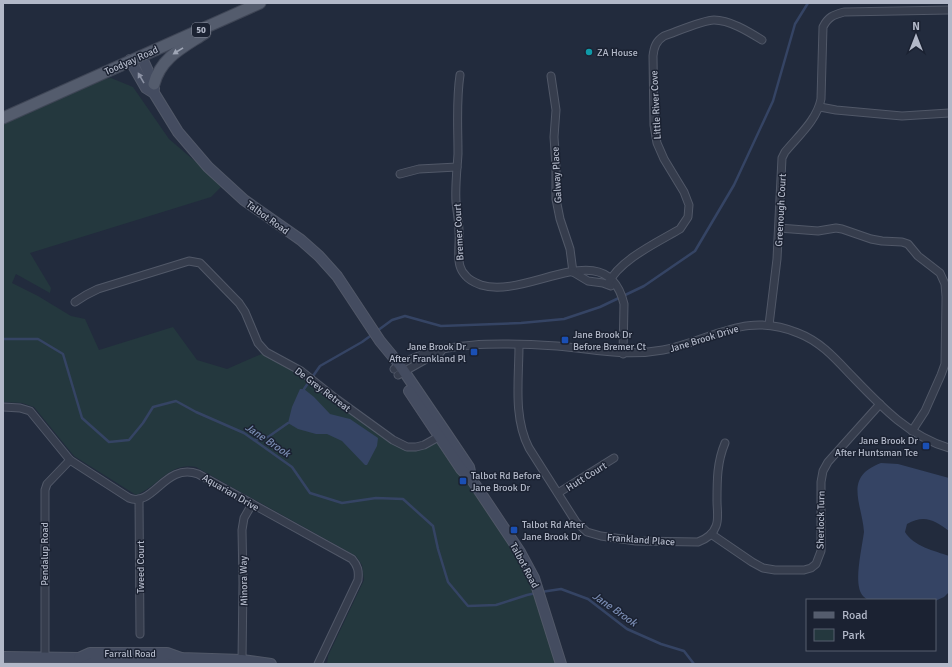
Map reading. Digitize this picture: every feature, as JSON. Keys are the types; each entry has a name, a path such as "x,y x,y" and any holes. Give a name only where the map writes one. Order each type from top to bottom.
{"main road":[{"name":"Toodyay Road","path":"3,118 260,3"},
{"path":"154,89 156,74 171,55 235,15"},
{"name":"Talbot Road","path":"141,56 154,89 178,132 208,167 244,200 301,240 320,256 337,276 380,341 383,353 399,370 443,435 468,467 472,480 520,552 538,588 560,662"},
{"name":"Talbot Road","path":"130,60 146,88 154,89"},
{"name":"Farrall Road","path":"3,657 79,658 90,653 167,653 181,658 242,660 271,664"}],"street":[{"path":"949,10 844,12 833,15 827,19 822,27 820,107 836,110 902,116 949,113"},
{"name":"Little River Cove","path":"610,281 630,259 680,229 685,223 689,212 687,199 659,150 655,134 653,56 655,45 659,39 664,36 711,20 721,21 736,26 748,31 762,40"},
{"name":"Bremer Court","path":"460,75 457,99 456,202 459,231 459,265 466,276 476,283 492,288 527,283 560,274 592,269 601,272 619,290 624,304 624,354"},
{"name":"Galway Place","path":"551,76 556,110 554,137 556,199 560,219 570,249 573,272"},
{"name":"Greenough Court","path":"769,325 776,274 782,158 785,152 816,115 820,107"},
{"path":"400,174 419,169 457,167"},
{"path":"778,228 818,231 836,228 871,239 902,242 908,244 918,256 940,273 945,284 946,297 945,364 925,411 912,431"},
{"name":"De Grey Retreat","path":"75,302 98,289 184,263 194,262 204,267 239,303 245,312 258,343 266,352 306,374 339,401 400,444 416,447 424,446 443,435"},
{"name":"Bremer Court","path":"573,272 588,280 610,281"},
{"name":"Jane Brook Drive","path":"399,370 439,354 442,350 477,345 556,346 624,354 663,350 736,327 769,325 786,328 799,333 825,348 880,404 912,431 928,440 949,448"},
{"name":"Frankland Place","path":"519,345 519,409 521,430 529,448 576,522 587,532 594,535 636,541 698,542 706,539 711,534"},
{"name":"Sherlock Turn","path":"711,534 763,568 775,570 804,570 811,568 816,564 821,552 821,482 823,471 828,462 880,404"},
{"path":"3,407 20,408 30,411 70,460 129,498 139,499"},
{"path":"711,534 716,527 717,472 725,443"},
{"name":"Hutt Court","path":"558,493 614,458"},
{"name":"Pendalup Road","path":"45,657 44,490 47,484 70,460"},
{"name":"Aquarian Drive","path":"139,499 145,497 173,475 186,471 198,474 352,559 358,568 358,580 318,664"},
{"name":"Tweed Court","path":"139,499 140,634"},
{"name":"Minora Way","path":"242,660 242,530 244,518 252,504"}],"green space":[{"path":"111,78 133,87 169,139 196,162 221,187 211,197 30,253 51,288 50,293 16,274 12,283 38,296 71,316 85,319 99,350 173,327 197,360 227,369 266,352 407,447 439,437 526,563 557,664 327,664 328,656 364,580 362,565 356,556 196,467 186,466 178,468 164,476 151,487 136,495 74,456 34,407 22,403 3,402 3,118 85,81"}],"water":[{"path":"300,389 304,389 314,397 330,414 350,419 378,438 377,446 367,465 365,465 342,441 327,434 316,434 298,429 288,423 292,407"},
{"path":"881,463 898,464 949,478 949,531 934,521 919,519 907,524 905,532 913,541 931,550 949,556 949,592 944,597 936,601 936,599 867,599 860,591 858,575 864,532 858,501 858,483 869,469"}],"waterway":[{"path":"377,331 392,320 405,316 441,326 521,323 564,319 600,307 644,286 695,251 734,185 773,101 795,24 808,3"},
{"path":"304,389 320,366 373,334"},
{"name":"Jane Brook","path":"3,339 38,339 63,354 82,418 109,442 129,440 143,423 153,407 176,401 196,412 244,433 292,467 310,493 342,503 376,498 403,499 433,526 448,582 468,606 496,605 536,593"},
{"path":"254,440 268,437 288,423"},
{"name":"Jane Brook","path":"541,592 561,589 588,599 627,629 661,644 684,651 694,664"}],"place":[{"name":"ZA House","path":"589,52"},
{"name":"Jane Brook Dr Before Bremer Ct","path":"565,340"},
{"name":"Jane Brook Dr After Frankland Pl","path":"474,352"},
{"name":"Jane Brook Dr After Huntsman Tce","path":"926,446"},
{"name":"Talbot Rd Before Jane Brook Dr","path":"463,481"},
{"name":"Talbot Rd After Jane Brook Dr","path":"514,530"}]}
